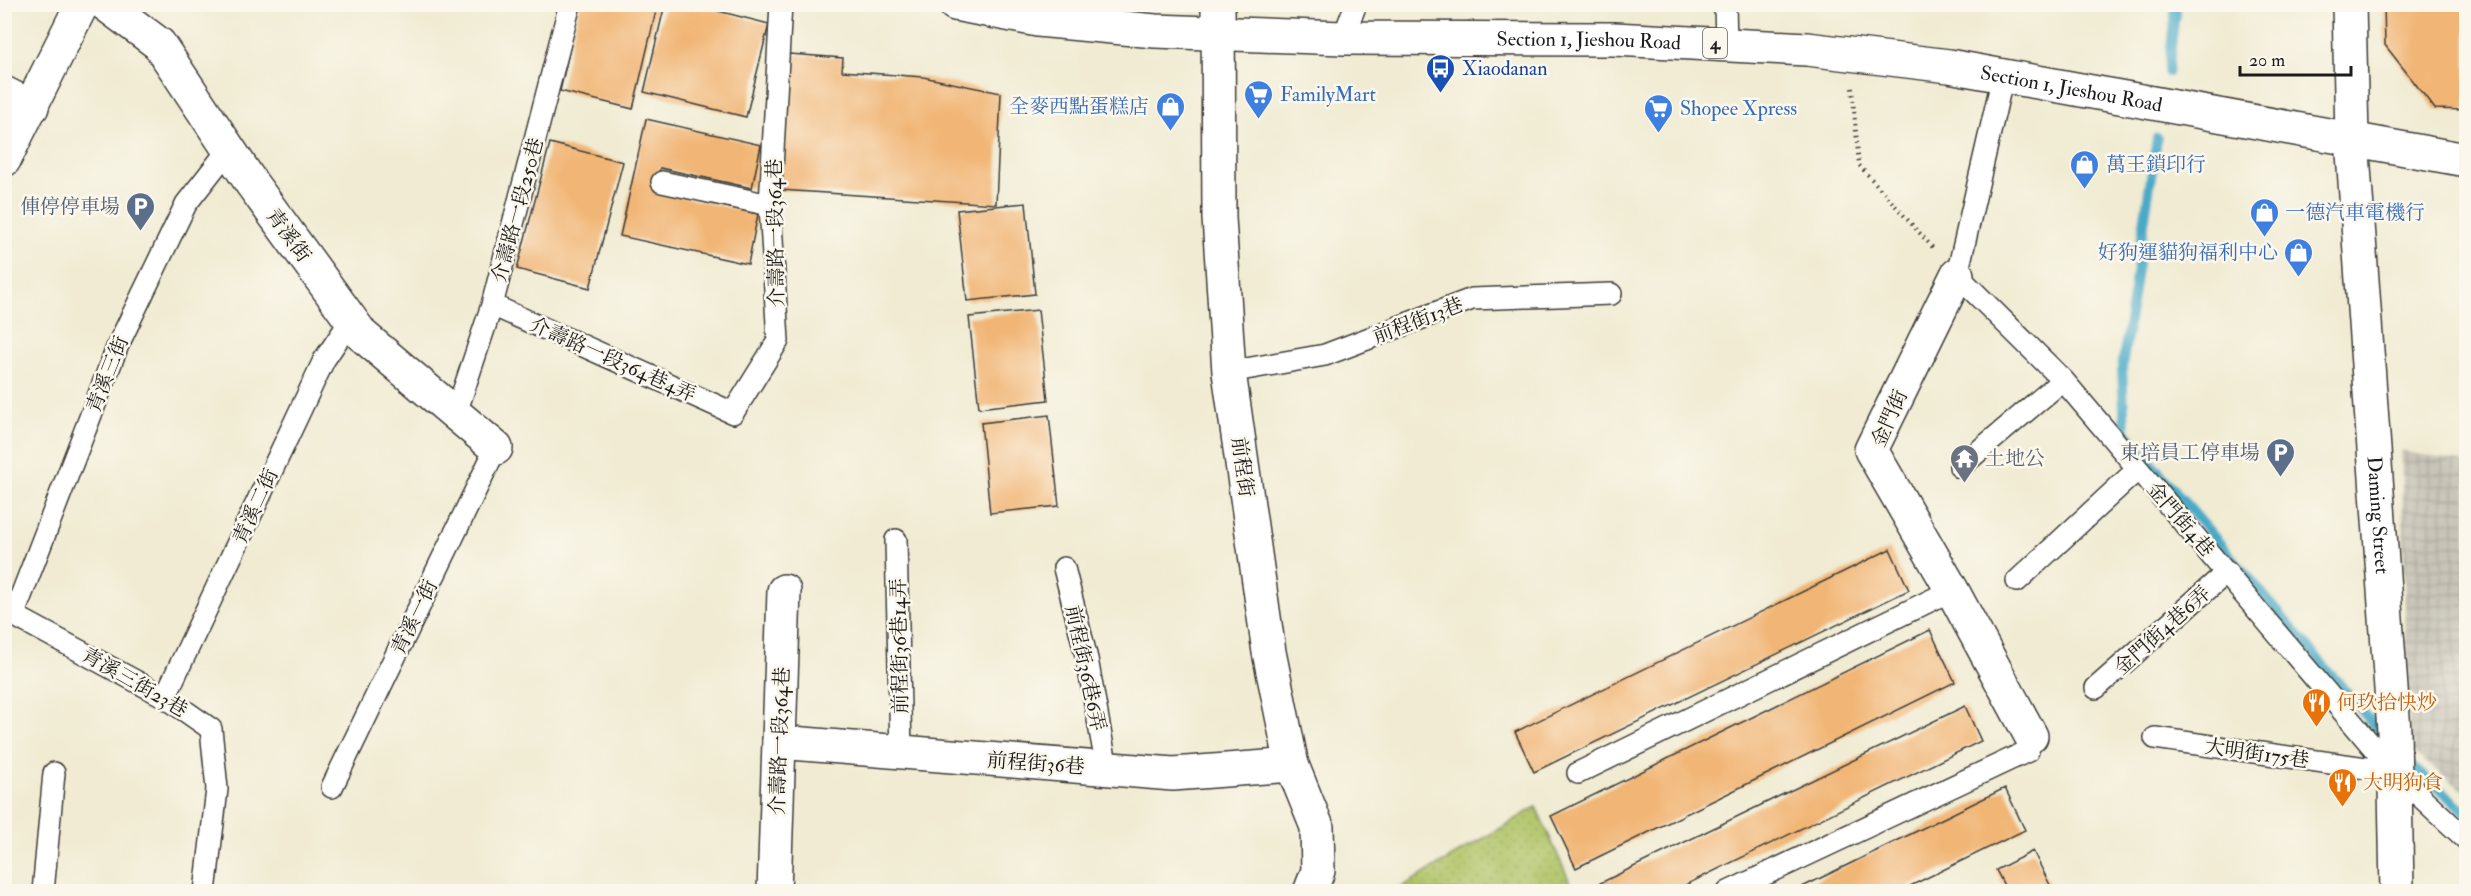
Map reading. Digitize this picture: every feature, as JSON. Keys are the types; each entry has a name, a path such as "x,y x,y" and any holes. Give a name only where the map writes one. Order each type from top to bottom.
{"street":[{"path":"4,160 18,100 82,4"},
{"name":"青溪街","path":"105,4 159,44 252,184 362,335 496,448"},
{"name":"Section 1, Jieshou Road","path":"955,4 1038,20 1155,31 1218,19 1343,38 1614,39 1726,43 1849,54 1949,66 2466,160"},
{"name":"Daming Street","path":"2349,4 2352,139 2394,731 2397,891"},
{"name":"前程街","path":"1218,19 1219,218 1229,372 1269,652 1292,765 1317,827 1318,871 1310,891"},
{"name":"金門街","path":"1957,275 1871,450 1952,590 2031,735"},
{"name":"介壽路一段364巷","path":"774,891 784,591"},
{"name":"前程街36巷","path":"779,742 1173,774 1292,765"}],"lane":[{"name":"介壽路一段250巷","path":"456,413 492,305 570,4"},
{"name":"介壽路一段364巷","path":"734,412 778,341 770,205 781,4"},
{"path":"1343,38 1356,4"},
{"path":"1725,4 1726,43"},
{"name":"金門街","path":"1957,275 2003,76"},
{"name":"青溪三街","path":"9,612 118,345 186,204 229,149"},
{"path":"662,182 770,205"},
{"name":"金門街4巷","path":"1957,275 2063,380 2394,769 2466,839"},
{"name":"前程街13巷","path":"1229,372 1325,355 1472,299 1611,294"},
{"name":"介壽路一段364巷4弄","path":"492,305 734,412"},
{"name":"青溪二街","path":"165,697 324,360 351,320"},
{"path":"1960,467 2063,380"},
{"name":"青溪一街","path":"332,787 496,448"},
{"path":"2017,581 2138,469"},
{"name":"前程街36巷14弄","path":"896,540 901,752"},
{"name":"前程街36巷6弄","path":"1064,568 1087,659 1107,769"},
{"name":"金門街4巷6弄","path":"2096,688 2227,572"},
{"path":"1578,773 1952,590"},
{"name":"青溪三街23巷","path":"9,612 165,697 211,729 217,789 205,891"},
{"path":"1728,891 2028,751 2031,735"},
{"name":"大明街175巷","path":"2155,738 2394,769"},
{"path":"43,891 54,773"}],"path":[{"path":"1849,54 1859,165 1957,275"}],"shaded area":[{"path":"2401,451 2466,463 2466,793 2409,749"}],"green space":[{"path":"1536,807 1574,891 1395,891"}],"building":[{"path":"580,4 648,4 657,7 633,109 560,91"},
{"path":"665,4 691,4 769,24 746,117 644,92"},
{"path":"2384,4 2466,4 2466,110 2435,109 2385,45"},
{"path":"789,54 843,58 842,71 923,77 1001,93 996,204 780,190"},
{"path":"646,119 761,145 752,188 660,168 655,191 758,214 748,264 620,236"},
{"path":"550,143 623,162 590,288 517,269"},
{"path":"1026,203 1035,294 967,301 957,210"},
{"path":"1038,310 1048,400 979,408 969,317"},
{"path":"1049,415 1059,506 990,513 981,423"},
{"path":"1890,549 1909,590 1534,772 1515,732"},
{"path":"1930,630 1955,682 1576,868 1551,816"},
{"path":"1965,706 1981,741 1673,891 1592,891 1590,888"},
{"path":"2005,788 2025,830 1900,891 1794,891"},
{"path":"2033,851 2053,891 2007,891 1996,870"}],"waterway":[{"path":"2168,72 2176,4"},
{"path":"2157,138 2122,368 2125,432 2387,740"},
{"path":"2402,758 2466,812"}],"place":[{"name":"Xiaodanan","path":"1441,94"},
{"name":"FamilyMart","path":"1259,120"},
{"name":"全麥西點蛋糕店","path":"1170,132"},
{"name":"Shopee Xpress","path":"1659,134"},
{"name":"萬王鎖印行","path":"2085,190"},
{"name":"俥停停車場","path":"141,232"},
{"name":"一德汽車電機行","path":"2264,238"},
{"name":"好狗運貓狗福利中心","path":"2299,278"},
{"name":"東培員工停車場","path":"2281,478"},
{"name":"土地公","path":"1964,484"},
{"name":"何玖拾快炒","path":"2316,728"},
{"name":"大明狗食","path":"2342,808"}]}
